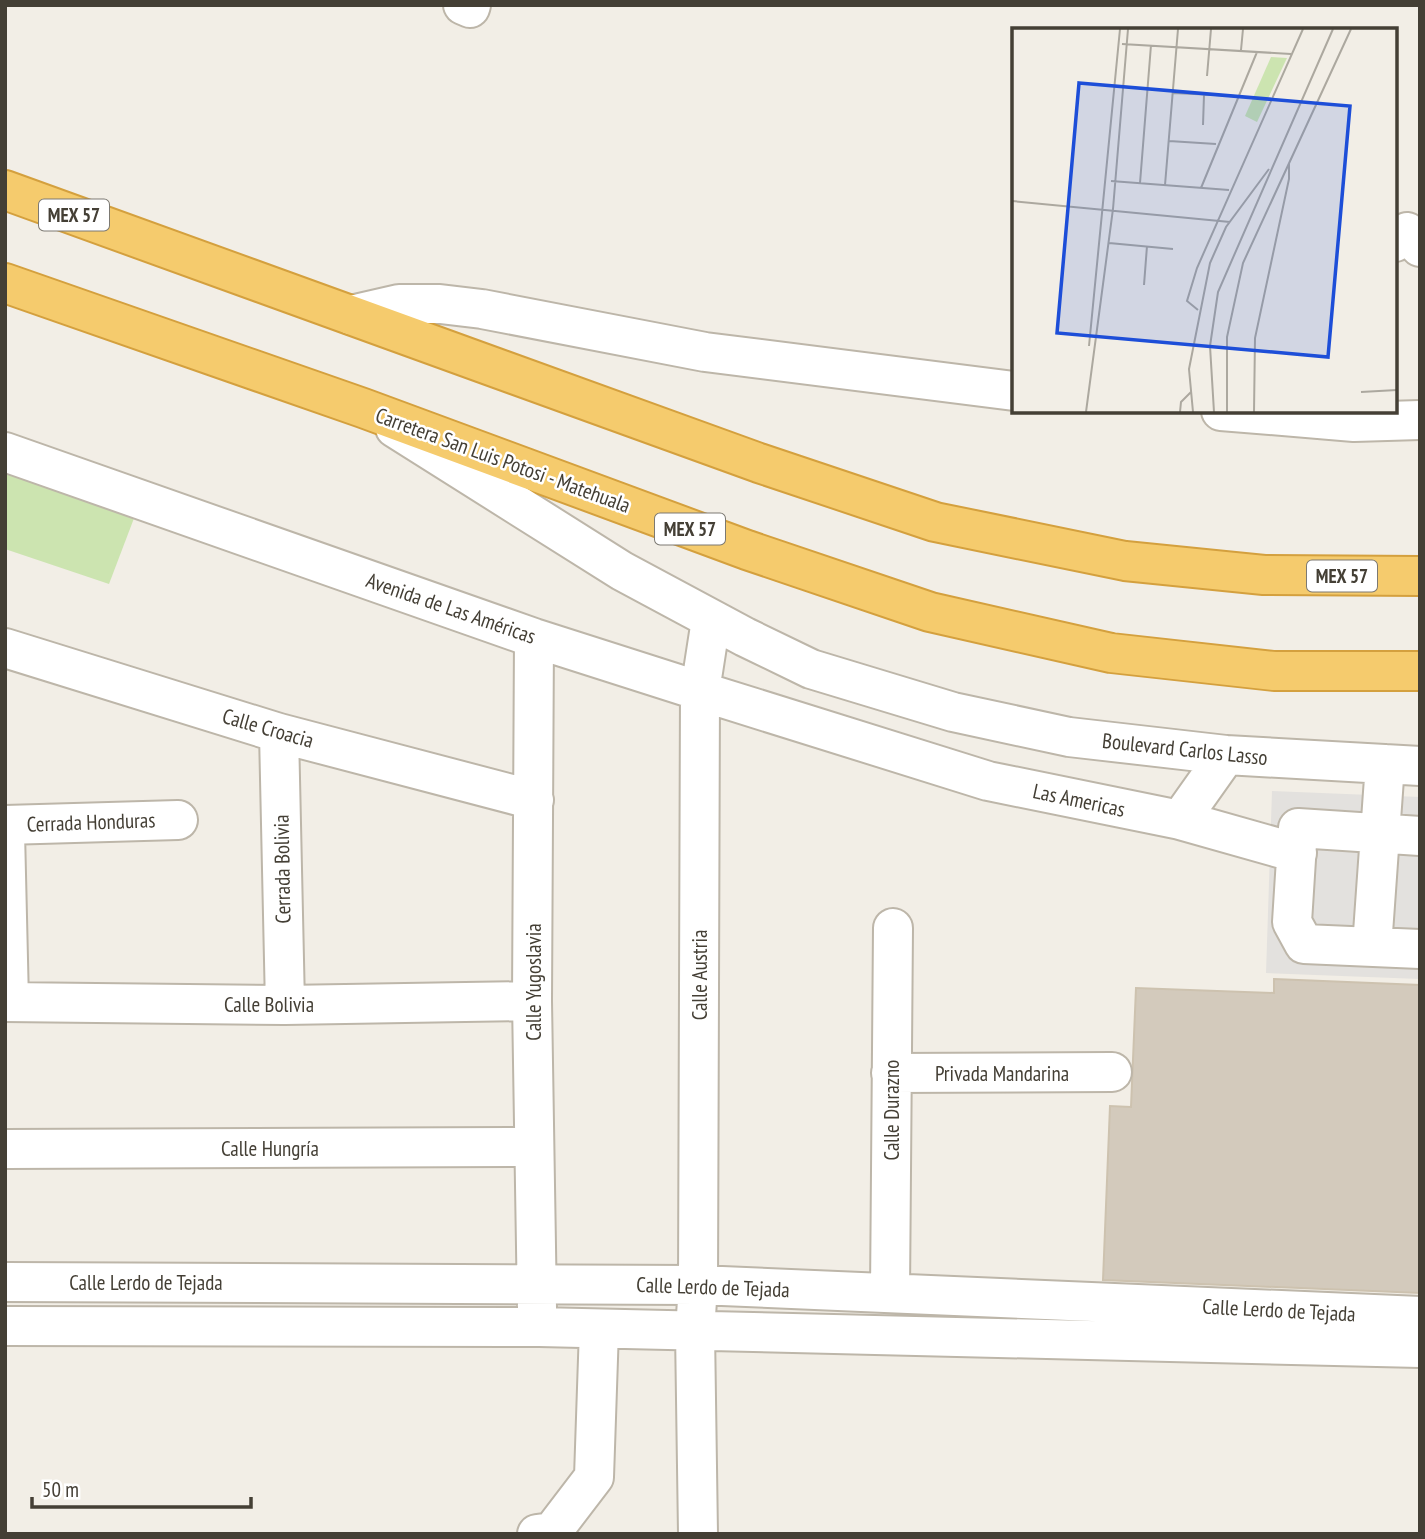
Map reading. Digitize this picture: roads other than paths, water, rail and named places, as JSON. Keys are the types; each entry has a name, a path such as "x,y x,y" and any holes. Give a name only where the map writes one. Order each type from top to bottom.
{"highway":[{"name":"MEX 57","path":"5,190 759,463 935,522 1125,561 1264,575 1420,576"},
{"name":"Carretera San Luis Potosi - Matehuala","path":"5,283 363,408 747,550 930,612 1111,653 1275,671 1420,671"}],"street":[{"path":"463,5 470,8 471,5"},
{"path":"351,315 399,304 440,304 482,309 705,352 1012,391"},
{"name":"Boulevard Carlos Lasso","path":"363,408 600,558 712,620 811,669 953,712 1069,737 1226,755 1403,765"},
{"path":"1245,413 1354,422 1420,420"},
{"name":"Avenida de Las Américas","path":"5,452 534,638 901,754"},
{"name":"Calle Austria","path":"698,1534 695,1331 698,1285 700,691 712,620"},
{"name":"Calle Yugoslavia","path":"534,638 534,1147 535,1283 539,1327"},
{"name":"Calle Croacia","path":"5,648 279,733 534,800"},
{"name":"Cerrada Bolivia","path":"279,733 285,1005"},
{"name":"Las Americas","path":"901,754 988,781 1180,820 1297,853"},
{"path":"1180,820 1226,755"},
{"path":"1372,947 1380,834 1403,765"},
{"name":"Cerrada Honduras","path":"5,825 178,820"},
{"path":"1420,836 1298,828 1292,922 1304,944 1420,949"},
{"path":"5,832 7,1002"},
{"name":"Calle Durazno","path":"890,1292 893,928"},
{"name":"Calle Bolivia","path":"7,1002 285,1005 533,1001"},
{"name":"Privada Mandarina","path":"891,1073 1112,1072"},
{"name":"Calle Hungría","path":"5,1149 534,1147"},
{"name":"Calle Lerdo de Tejada","path":"5,1282 698,1285 1420,1316"},
{"name":"Calle Lerdo de Tejada","path":"5,1326 539,1327 1420,1348"},
{"path":"537,1534 552,1532 594,1477 599,1328"}]}
